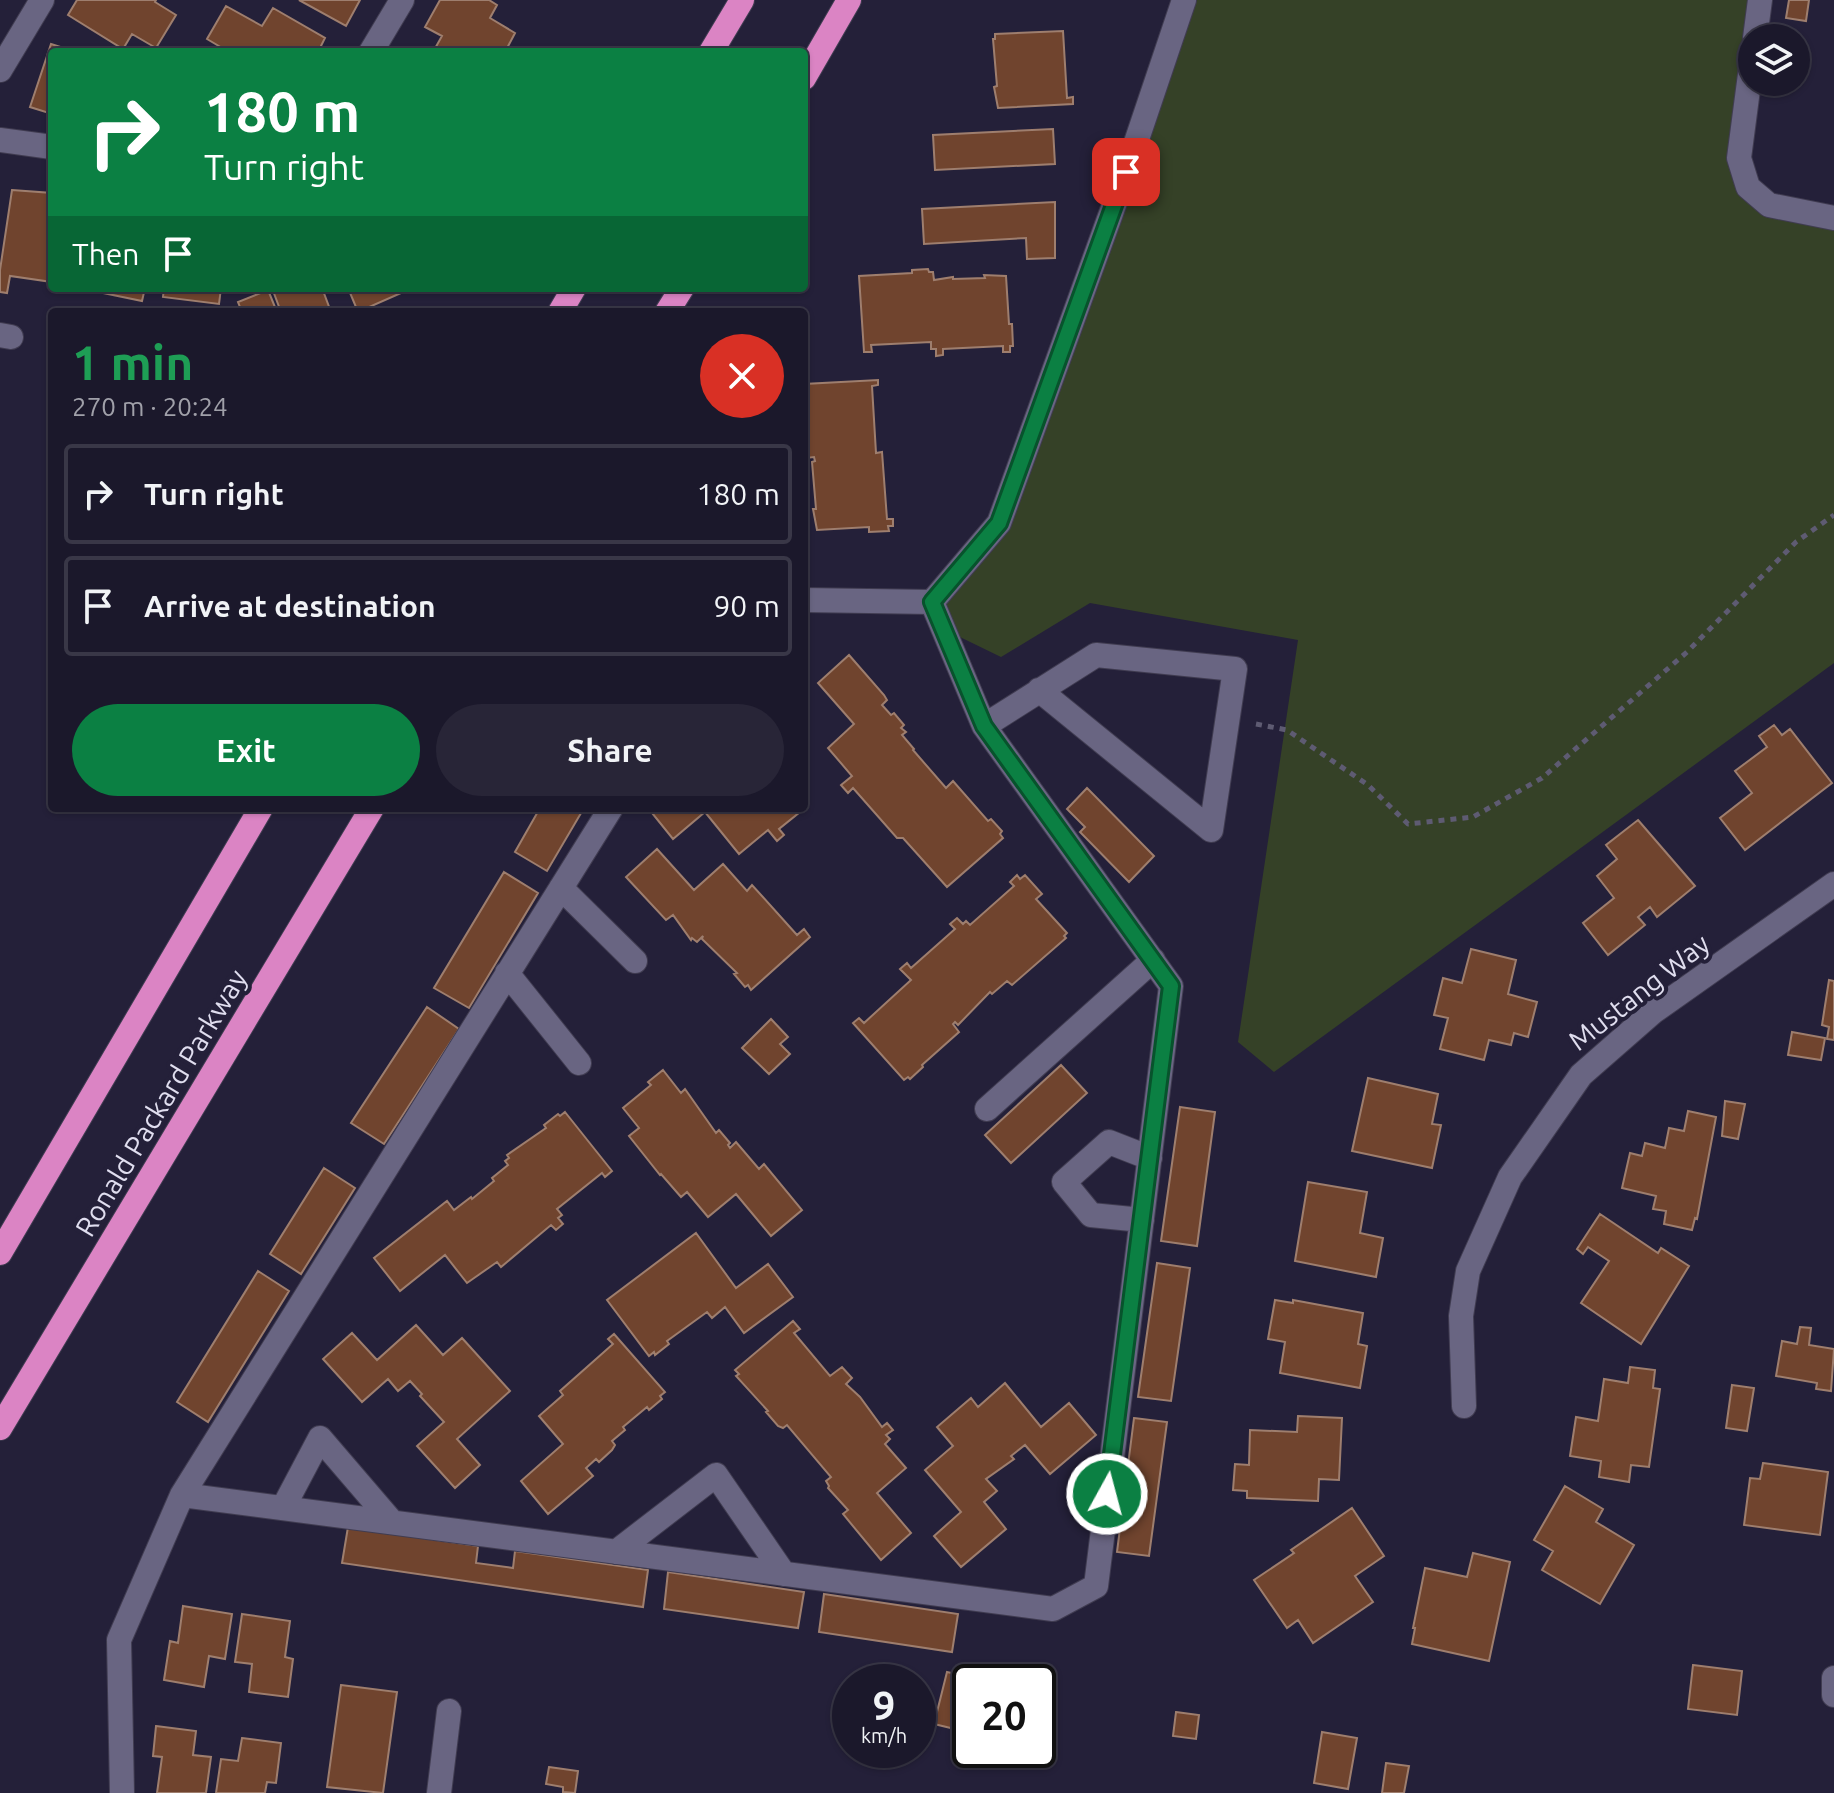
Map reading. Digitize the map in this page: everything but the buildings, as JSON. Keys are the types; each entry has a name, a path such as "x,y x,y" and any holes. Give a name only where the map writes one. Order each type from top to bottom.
{"highway":[{"path":"713,48 742,0"},
{"path":"808,71 849,0"},
{"path":"0,1253 259,812"},
{"name":"Ronald Packard Parkway","path":"0,1428 370,812"}],"street":[{"path":"0,70 42,0"},
{"path":"373,48 402,0"},
{"path":"932,602 999,523 1121,187 1184,0"},
{"path":"1757,24 1760,0"},
{"path":"1747,96 1739,158 1748,187 1769,205 1834,218"},
{"path":"0,140 48,146"},
{"path":"808,600 932,602"},
{"path":"182,1495 1053,1609 1096,1586 1171,986 984,726 932,602"},
{"path":"984,726 1039,690 1096,655 1235,669 1211,830 1039,690"},
{"path":"122,1793 119,1640 182,1495 608,812"},
{"name":"Mustang Way","path":"1464,1406 1461,1316 1468,1271 1510,1177 1581,1075 1653,1012 1834,884"},
{"path":"561,888 635,961"},
{"path":"987,1109 1153,960"},
{"path":"507,973 579,1063"},
{"path":"1142,1220 1091,1215 1064,1182 1109,1142 1150,1158"},
{"path":"283,1508 320,1438 392,1522"},
{"path":"616,1552 716,1475 784,1574"},
{"path":"1834,1678 1834,1695"},
{"path":"439,1793 449,1711"}],"path":[{"path":"1227,718 1287,730 1368,785 1408,824 1473,817 1542,778 1687,652 1796,542 1834,515"}],"green space":[{"path":"1179,0 1760,0 1757,24 1738,24 1738,96 1747,96 1739,158 1770,205 1834,213 1834,663 1274,1072 1238,1042 1298,640 1090,603 1001,657 927,621 999,523"}],"route":[{"path":"1107,1494 1171,986 984,726 932,602 999,523 1126,172"}]}
